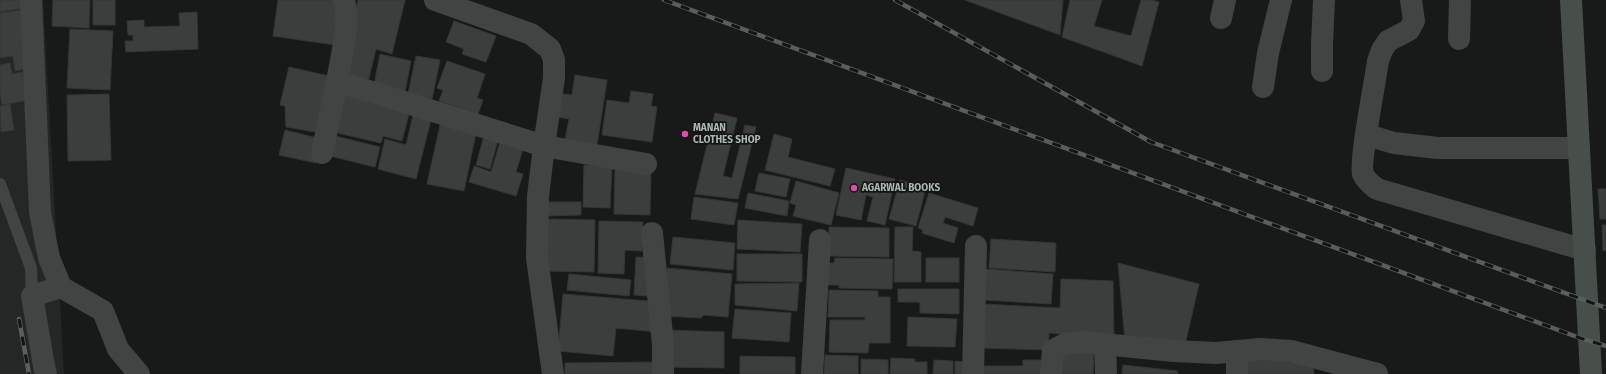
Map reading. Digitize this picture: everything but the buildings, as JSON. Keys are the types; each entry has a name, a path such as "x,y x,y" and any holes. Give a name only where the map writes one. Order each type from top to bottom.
{"street":[{"path":"31,0 40,212 49,258 61,287 103,311 118,349 139,374"},
{"path":"322,153 337,82 347,22 347,10 344,0"},
{"path":"435,0 532,34 550,49 554,60 554,78 538,196 537,258 553,374"},
{"path":"1263,87 1268,53 1281,0"},
{"path":"1322,71 1324,0"},
{"path":"1411,0 1414,21 1409,30 1388,41 1382,50 1378,61 1366,135 1362,173 1368,182 1378,189 1584,250"},
{"path":"1459,39 1460,0"},
{"path":"1571,0 1591,374"},
{"path":"337,82 544,146 646,164"},
{"path":"1366,135 1394,143 1438,148 1579,148"},
{"path":"652,233 663,345 663,374"},
{"path":"812,374 820,240"},
{"path":"973,374 976,246"},
{"path":"46,374 32,296 61,287"},
{"path":"1051,374 1053,350 1065,344 1084,342 1181,352 1216,353 1261,349 1291,351 1377,374"},
{"path":"1105,344 1106,374"},
{"path":"1237,351 1238,374"}],"lane":[{"path":"0,184 30,268 32,296"}],"shaded area":[{"path":"0,0 43,0 64,374 0,374"}],"railway":[{"path":"664,0 1580,338 1606,346"},
{"path":"895,0 1151,142 1606,308"},
{"path":"19,319 29,374"}],"place":[{"name":"MANAN CLOTHES SHOP","path":"685,134"},
{"name":"AGARWAL BOOKS","path":"854,188"}]}
